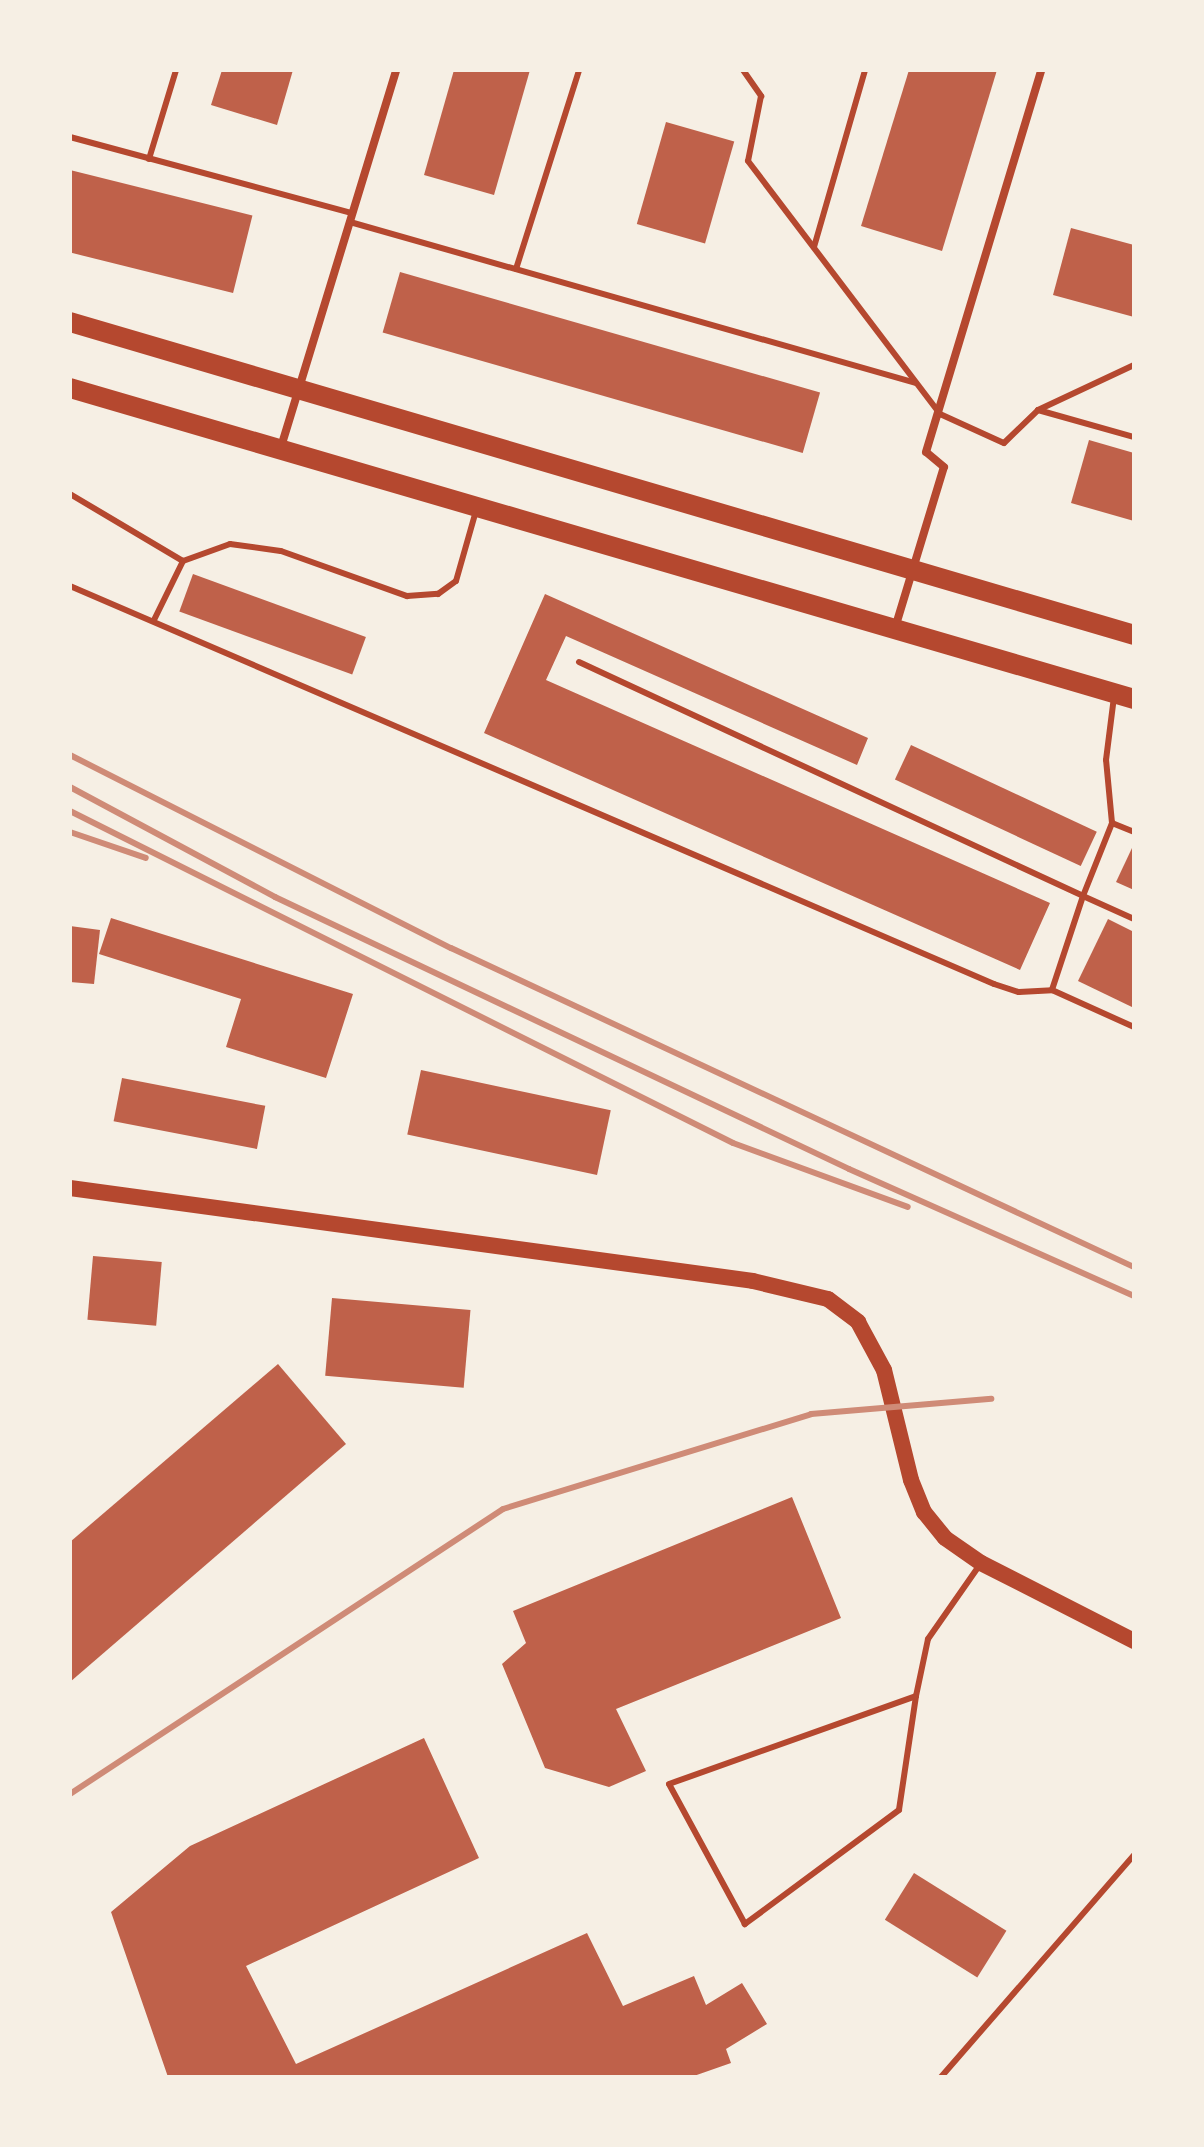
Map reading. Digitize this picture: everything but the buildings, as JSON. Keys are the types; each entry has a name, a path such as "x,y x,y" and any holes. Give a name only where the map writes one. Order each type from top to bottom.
{"main road":[{"path":"70,322 1134,635"},
{"path":"70,388 281,447 1124,696"},
{"path":"70,1188 753,1281 828,1299 858,1322 884,1370 924,1512 945,1538 981,1563 1134,1641"}],"street":[{"path":"281,447 396,70"},
{"path":"895,628 944,467 926,452 940,414 1041,70"}],"lane":[{"path":"149,159 176,70"},
{"path":"516,269 579,70"},
{"path":"743,70 761,96 748,161 940,414 1004,443 1038,410 1134,365"},
{"path":"814,247 865,70"},
{"path":"70,137 916,383"},
{"path":"1038,410 1134,437"},
{"path":"70,494 183,561"},
{"path":"154,620 183,561 230,544 281,551 407,596 438,594 456,581 478,505"},
{"path":"70,586 994,984 1019,992 1052,990 1134,1027"},
{"path":"579,662 1134,919"},
{"path":"1052,990 1083,896 1112,823 1106,760 1124,696"},
{"path":"1112,823 1134,832"},
{"path":"916,1696 669,1784 745,1924 899,1810 928,1639 981,1563"},
{"path":"941,2077 1134,1855"}],"railway":[{"path":"70,755 451,948 1134,1267"},
{"path":"70,787 275,897 849,1169 1134,1296"},
{"path":"70,811 733,1143 908,1207"},
{"path":"70,832 146,858"},
{"path":"70,1794 503,1509 811,1414 991,1399"}]}
